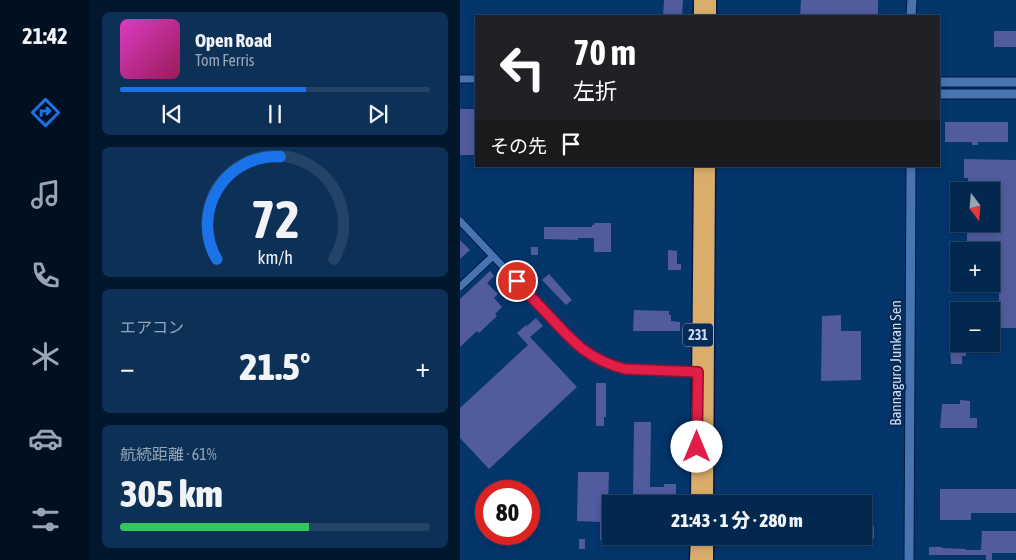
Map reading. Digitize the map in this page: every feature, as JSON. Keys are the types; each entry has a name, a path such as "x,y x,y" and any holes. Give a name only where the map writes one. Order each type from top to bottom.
{"highway":[{"path":"700,0 700,15"},
{"path":"710,0 710,15"},
{"name":"231","path":"700,167 703,372 708,495"},
{"name":"231","path":"697,495 709,167"},
{"path":"696,545 696,560"},
{"path":"707,545 707,560"}],"street":[{"path":"912,0 912,15"},
{"path":"460,79 475,79"},
{"path":"940,82 1016,82"},
{"path":"940,94 1016,94"},
{"name":"Bannaguro Junkan Sen","path":"909,560 911,167"},
{"path":"460,221 576,344 600,361 625,369 703,372"},
{"path":"460,288 494,256"}],"building":[{"path":"664,0 683,0 682,15 663,15"},
{"path":"801,0 878,0 878,15 800,15"},
{"path":"994,31 1016,31 1016,47 994,47"},
{"path":"460,109 475,109 475,155 460,155"},
{"path":"945,122 1008,122 1008,142 978,142 978,145 972,145 972,142 945,142"},
{"path":"964,159 1016,160 1016,328 1000,328 1000,242 967,242 967,232 1000,232 1000,182 968,182 968,178 964,178"},
{"path":"594,223 611,223 611,252 594,252 594,238 578,238 578,240 544,239 544,227 592,227"},
{"path":"460,240 470,250 460,259"},
{"path":"531,247 538,247 538,255 531,255"},
{"path":"668,250 677,251 677,264 681,264 681,270 668,270"},
{"path":"490,271 494,276 487,283 498,294 494,298 502,307 495,314 497,316 460,347 460,299"},
{"path":"549,274 572,300 566,305 542,280"},
{"path":"634,310 669,311 671,321 680,322 680,331 633,331"},
{"path":"841,315 841,331 861,331 861,380 821,381 822,316"},
{"path":"536,318 543,326 530,337 577,387 489,469 460,438 460,408 528,345 517,333"},
{"path":"950,352 966,352 966,356 962,356 962,364 951,364"},
{"path":"596,383 606,383 606,417 604,417 604,426 596,426"},
{"path":"960,400 970,401 970,418 977,418 977,428 940,428 942,404 960,404"},
{"path":"634,422 651,422 650,487 664,487 664,484 676,484 676,495 633,495"},
{"path":"578,472 609,472 608,495 602,495 602,540 600,540 600,522 577,521"},
{"path":"940,489 1016,489 1016,513 971,513 971,520 940,520"},
{"path":"872,526 874,526 874,539 872,539"},
{"path":"982,531 1016,531 1016,553 992,553 992,560 986,560 986,555 929,555 929,547 981,550"},
{"path":"579,539 585,539 585,549 579,549"}],"route":[{"path":"517,281 576,344 600,361 625,369 698,372 697,447"}]}
